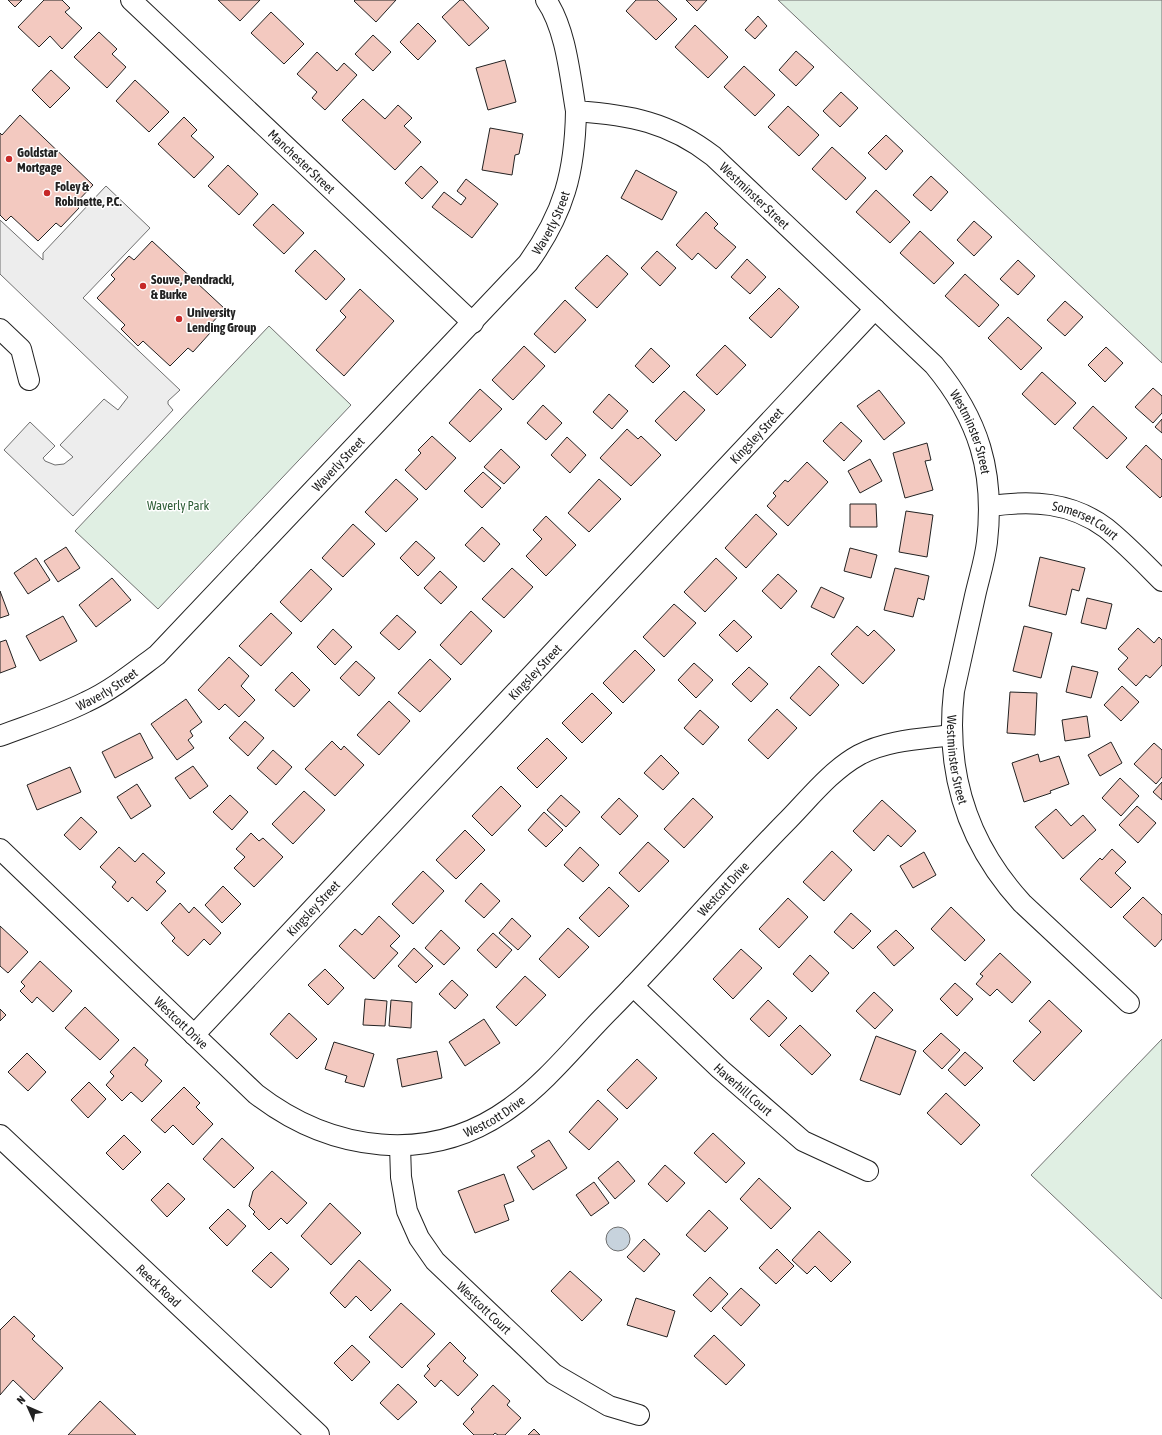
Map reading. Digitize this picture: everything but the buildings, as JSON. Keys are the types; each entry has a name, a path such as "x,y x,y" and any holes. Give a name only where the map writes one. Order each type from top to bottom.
{"street":[{"name":"Manchester Street","path":"131,0 473,322"},
{"path":"546,0 554,10 568,59 576,111"},
{"name":"Waverly Street","path":"0,736 87,702 120,683 157,654 528,263 554,222 566,193 576,143 576,111"},
{"name":"Westminster Street","path":"576,111 603,113 648,121 673,130 697,143 713,156 934,365 962,402 983,452 989,482 990,506 987,544 954,691 951,711 956,771 962,802 976,839 992,867 1022,903 1129,1003"},
{"name":"Kingsley Street","path":"194,1035 875,309"},
{"path":"0,329 21,349 29,380"},
{"name":"Somerset Court","path":"990,506 1020,502 1051,504 1080,513 1106,528 1162,581"},
{"name":"Westcott Drive","path":"0,850 256,1094 294,1120 314,1129 343,1139 372,1144 400,1146 433,1142 475,1128 509,1109 531,1092 633,986 769,839 840,767 860,754 888,744 952,735"},
{"name":"Haverhill Court","path":"633,986 720,1069 803,1141 868,1171"},
{"name":"Reeck Road","path":"0,1136 318,1435"},
{"name":"Westcott Court","path":"400,1146 401,1177 407,1211 418,1238 436,1261 554,1374 609,1406 639,1415"}],"green space":[{"path":"778,0 1162,0 1162,363"},
{"name":"Waverly Park","path":"269,326 351,405 158,609 75,531"},
{"path":"1162,1039 1162,1299 1031,1175"}],"shaded area":[{"path":"106,186 150,228 83,298 180,390 168,401 168,404 173,410 73,516 4,450 30,422 55,446 43,458 45,461 55,465 64,464 73,457 60,445 104,399 118,410 128,397 0,274 0,220 43,260 43,253"},
{"path":"618,1227 623,1228 629,1234 629,1244 623,1250 618,1251 613,1250 607,1244 606,1239 607,1234 613,1228"}],"place":[{"name":"Goldstar Mortgage","path":"9,159"},
{"name":"Foley & Robinette, P.C.","path":"47,193"},
{"name":"Souve, Pendracki, & Burke","path":"143,286"},
{"name":"University Lending Group","path":"179,319"}]}
